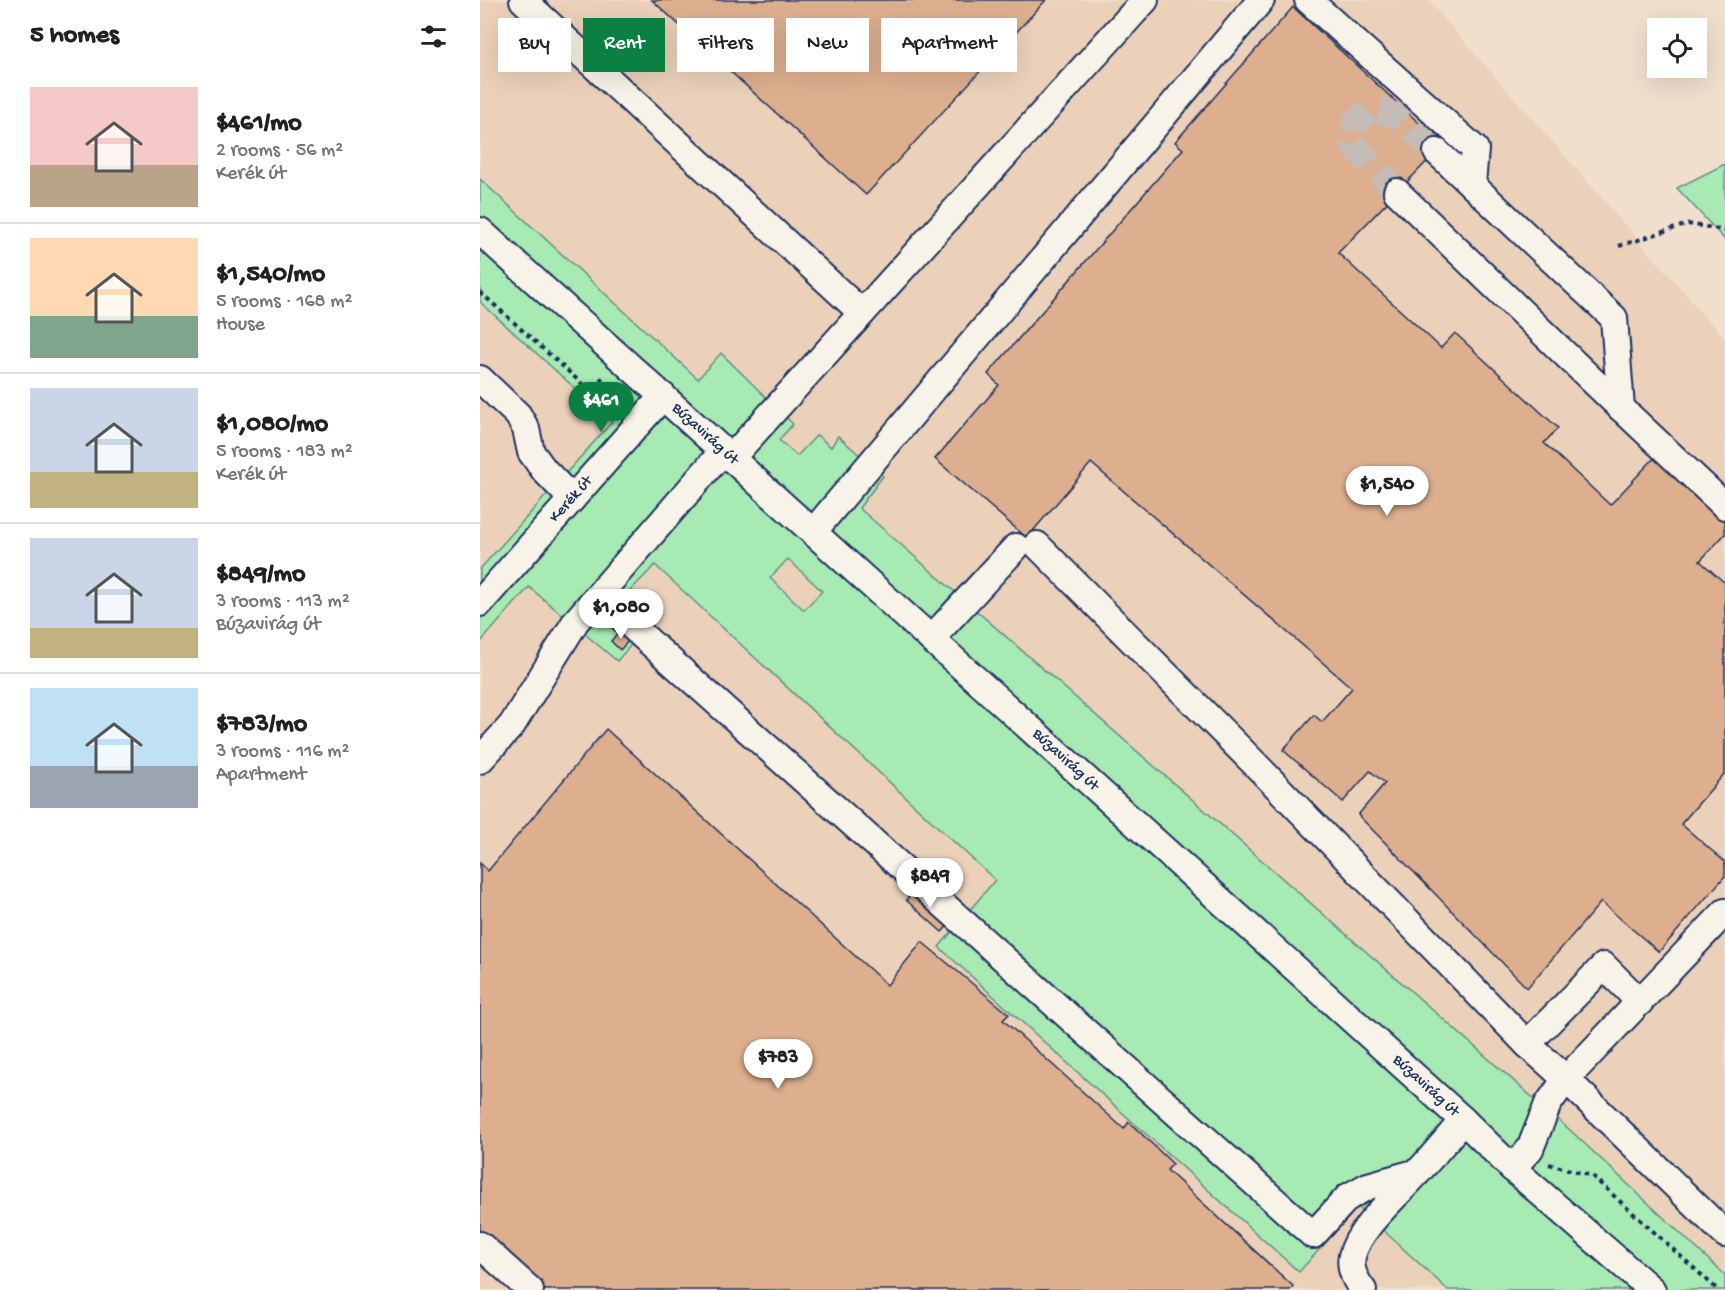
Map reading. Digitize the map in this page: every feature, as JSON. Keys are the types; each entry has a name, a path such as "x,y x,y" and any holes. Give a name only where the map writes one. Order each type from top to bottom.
{"street":[{"path":"523,0 862,313"},
{"path":"480,760 512,725 576,621 728,454 862,313 1145,0"},
{"path":"813,532 1261,0"},
{"path":"1308,0 1475,149 1472,185"},
{"path":"1437,152 1614,318 1621,408"},
{"path":"1397,192 1725,506"},
{"name":"Búzavirág út","path":"480,231 1463,1120 1512,1168 1652,1290"},
{"path":"480,379 518,416 526,429 531,452 544,470 572,499"},
{"name":"Kerék út","path":"480,603 663,396"},
{"path":"931,639 1026,546 1247,756 1527,1044 1725,1234"},
{"path":"598,596 1313,1235 1348,1197 1368,1186 1418,1172"},
{"path":"1512,1168 1530,1149 1548,1104 1566,1079 1725,912"},
{"path":"1527,1044 1604,966 1640,1002"},
{"path":"1363,1290 1352,1270 1351,1260 1354,1248 1374,1220 1463,1120"},
{"path":"480,1245 530,1290"}],"path":[{"path":"1619,246 1688,224 1725,230"},
{"path":"480,292 590,392 609,370"},
{"path":"1530,1149 1551,1166 1592,1176 1718,1290"}],"shaded area":[{"path":"480,0 1428,0 1725,339 1725,1275 1571,1131 859,508 883,475 831,448 797,456 779,440 793,424 721,353 699,380 480,179"},
{"path":"480,302 612,422 480,569"},
{"path":"788,559 822,591 804,610 770,578"},
{"path":"654,565 996,880 939,947 1299,1271 1357,1207 1448,1290 480,1290 480,643 529,587 630,591"}],"green space":[{"path":"1725,164 1725,240 1677,188"},
{"path":"480,179 698,379 721,353 793,424 779,440 797,456 817,435 831,447 838,436 883,476 859,508 1571,1131 1725,1275 1725,1290 1448,1290 1358,1207 1299,1272 939,947 995,880 655,565 630,591 656,616 617,661 529,587 480,643 480,569 612,422 480,302","holes":["788,559 822,591 804,610 770,578"]}],"building":[{"path":"652,0 1046,0 1017,31 1017,18 881,18 881,72 980,72 866,195 731,72 774,72 774,18 677,18 677,23"},
{"path":"1293,7 1443,145 1338,253 1441,348 1455,333 1558,428 1544,443 1610,505 1656,456 1725,520 1725,534 1700,561 1725,583 1725,773 1681,824 1725,862 1725,876 1659,952 1601,902 1527,988 1358,815 1385,783 1370,771 1343,802 1283,750 1314,715 1322,722 1352,688 1091,463 1027,538 935,459 999,385 988,374 1183,149 1175,142"},
{"path":"622,629 631,638 620,650 611,641"},
{"path":"606,729 887,985 922,942 1009,1014 1003,1020 1124,1129 1129,1122 1173,1164 1167,1170 1293,1286 1290,1290 544,1290 480,1231 480,863 488,871"},
{"path":"918,886 955,918 942,932 906,900"}],"tunnel":[{"path":"1397,192 1353,145 1355,123 1373,108 1400,117 1437,152"}]}
